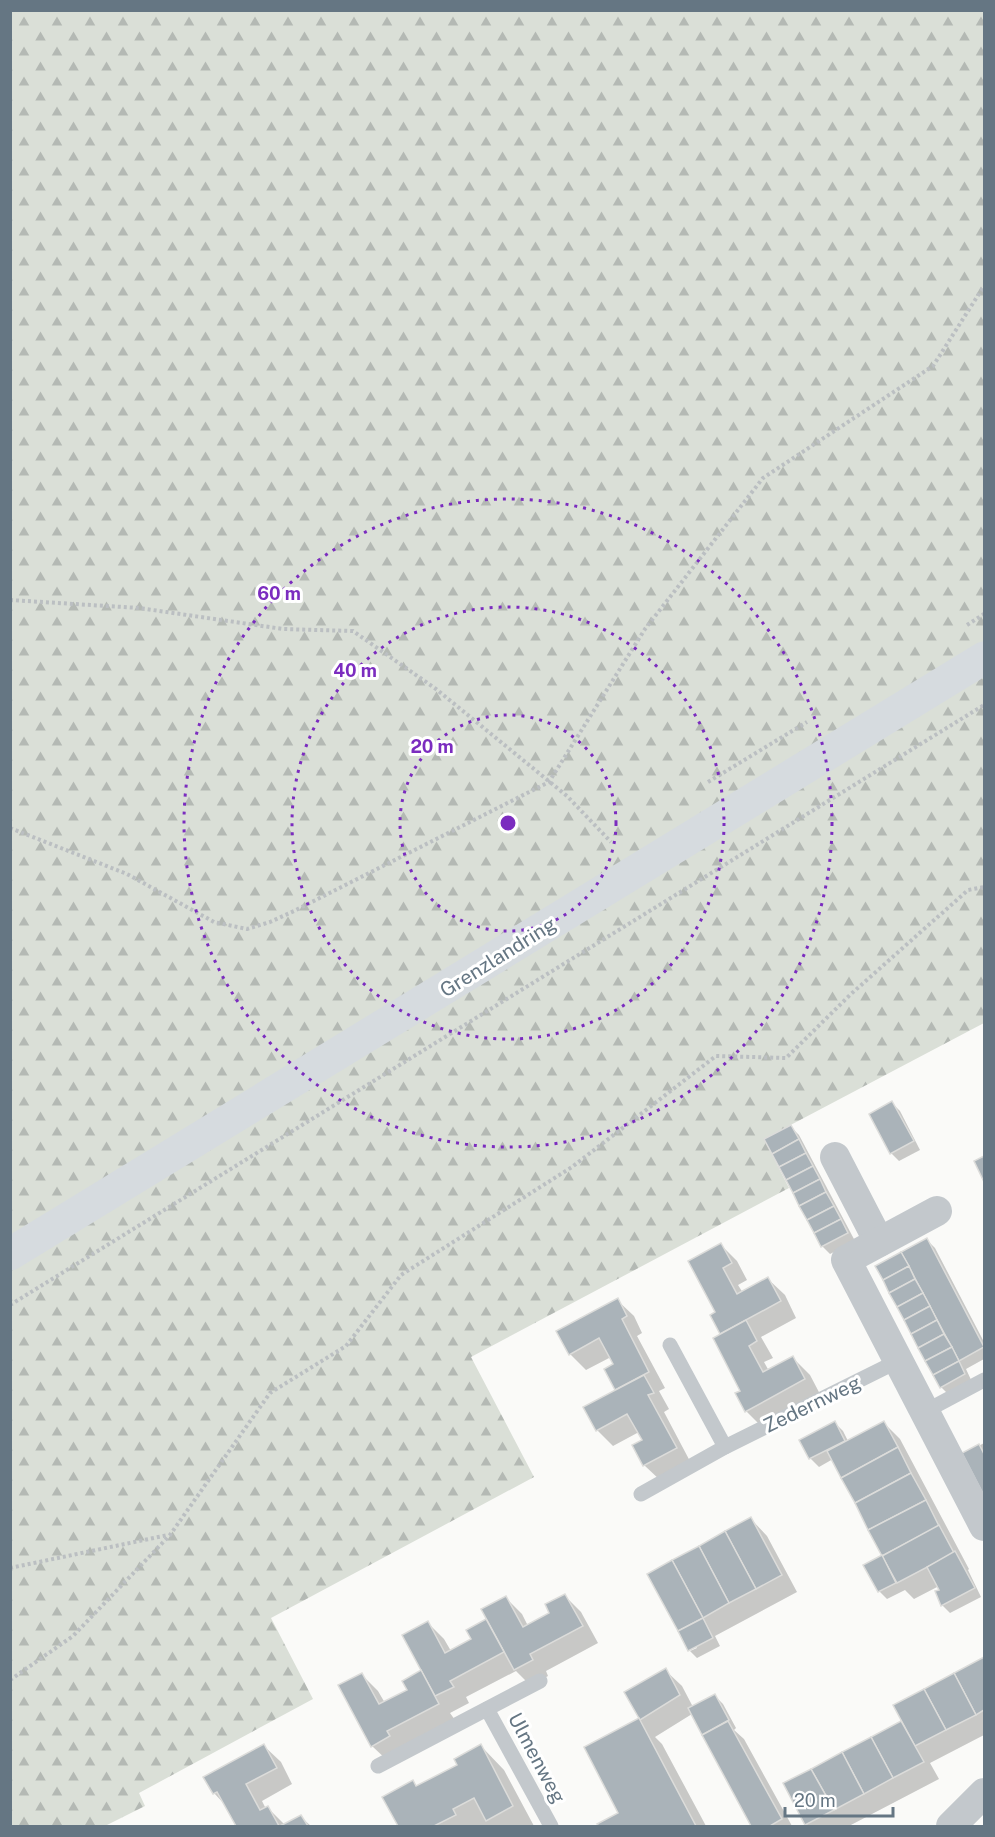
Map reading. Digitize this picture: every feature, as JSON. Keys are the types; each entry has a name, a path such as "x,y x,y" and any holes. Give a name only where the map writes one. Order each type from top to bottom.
{"main road":[{"name":"Grenzlandring","path":"10,1254 984,658"}],"street":[{"path":"835,1157 879,1242"},
{"path":"937,1211 846,1260 984,1526"},
{"path":"951,1827 984,1792"}],"lane":[{"path":"670,1345 725,1446"},
{"name":"Zedernweg","path":"641,1494 725,1446 898,1361"},
{"path":"924,1412 984,1380"},
{"name":"Ulmenweg","path":"378,1766 540,1681"},
{"name":"Ulmenweg","path":"487,1709 551,1827"}],"path":[{"path":"10,828 127,874 214,922 247,929 294,911 549,782 645,629 763,478 933,366 984,286"},
{"path":"10,600 139,608 283,629 353,631 436,689 567,796 611,842"},
{"path":"10,1305 984,705"},
{"path":"10,1680 73,1636 170,1535 270,1393 346,1346 401,1275 572,1167 716,1056 786,1058 851,994 968,890 984,887"},
{"path":"10,1568 170,1535"}],"green space":[{"path":"11,11 984,11 984,1023 764,1139 789,1188 471,1357 534,1477 271,1618 313,1699 139,1793 145,1806 105,1826 11,1826"}],"building":[{"path":"892,1101 914,1141 890,1154 869,1114"},
{"path":"791,1125 799,1139 772,1154 764,1139"},
{"path":"799,1139 806,1153 779,1167 772,1154"},
{"path":"806,1153 813,1166 786,1180 779,1167"},
{"path":"984,1156 984,1182 974,1161"},
{"path":"813,1166 820,1179 793,1193 786,1180"},
{"path":"820,1179 826,1192 799,1206 793,1193"},
{"path":"826,1192 834,1206 807,1220 799,1206"},
{"path":"834,1206 841,1219 814,1233 807,1220"},
{"path":"841,1219 848,1233 821,1247 814,1233"},
{"path":"927,1238 984,1347 959,1361 901,1252"},
{"path":"721,1243 732,1263 723,1268 737,1294 768,1277 781,1301 720,1334 710,1315 715,1312 688,1261"},
{"path":"901,1252 909,1266 883,1280 875,1266"},
{"path":"909,1266 915,1279 889,1293 883,1280"},
{"path":"915,1279 923,1293 897,1307 889,1293"},
{"path":"923,1293 930,1306 904,1320 897,1307"},
{"path":"618,1298 627,1316 622,1319 649,1372 615,1390 604,1369 613,1364 599,1338 569,1355 556,1331"},
{"path":"930,1306 937,1320 911,1334 904,1320"},
{"path":"746,1320 757,1341 749,1346 763,1372 793,1356 805,1379 745,1412 735,1393 740,1391 713,1338"},
{"path":"937,1320 944,1334 918,1348 911,1334"},
{"path":"944,1334 952,1347 925,1361 918,1348"},
{"path":"952,1347 959,1361 933,1375 925,1361"},
{"path":"959,1361 965,1374 940,1388 933,1375"},
{"path":"644,1375 654,1393 648,1395 677,1448 643,1466 632,1445 642,1440 627,1414 596,1431 583,1407"},
{"path":"835,1421 845,1441 809,1459 799,1440"},
{"path":"884,1421 898,1447 841,1478 827,1451"},
{"path":"979,1444 984,1454 984,1496 962,1453"},
{"path":"898,1447 911,1473 855,1503 841,1478"},
{"path":"911,1473 926,1500 868,1530 855,1503"},
{"path":"926,1500 939,1526 882,1556 868,1530"},
{"path":"751,1517 782,1575 756,1589 725,1531"},
{"path":"939,1525 954,1553 897,1583 882,1556"},
{"path":"725,1531 756,1589 729,1603 699,1546"},
{"path":"699,1546 729,1603 703,1618 672,1560"},
{"path":"955,1551 975,1588 941,1606 935,1591 939,1590 927,1567"},
{"path":"882,1555 896,1583 878,1592 863,1565"},
{"path":"672,1560 703,1618 678,1631 647,1574"},
{"path":"565,1594 583,1626 530,1654 533,1660 514,1670 481,1609 506,1596 523,1627 549,1613 545,1604"},
{"path":"703,1618 713,1638 688,1651 678,1631"},
{"path":"486,1619 504,1652 450,1681 454,1687 435,1696 402,1635 428,1621 445,1653 471,1639 466,1630"},
{"path":"984,1657 984,1710 976,1715 954,1673"},
{"path":"666,1668 680,1695 640,1720 624,1692"},
{"path":"421,1670 439,1704 387,1731 390,1736 371,1747 338,1685 362,1673 379,1704 407,1690 402,1681"},
{"path":"954,1673 976,1715 946,1730 924,1689"},
{"path":"924,1689 946,1730 915,1746 893,1705"},
{"path":"715,1694 729,1720 702,1735 688,1708"},
{"path":"639,1718 696,1826 599,1826 597,1824 618,1813 584,1747"},
{"path":"728,1721 782,1819 770,1826 751,1826 702,1735"},
{"path":"901,1721 924,1762 893,1778 871,1737"},
{"path":"871,1737 893,1778 864,1794 842,1752"},
{"path":"264,1744 277,1768 246,1784 260,1810 268,1806 279,1826 236,1826 217,1792 213,1794 203,1777"},
{"path":"481,1744 513,1806 486,1821 474,1798 453,1809 456,1815 434,1826 398,1826 382,1797 413,1780 416,1786 457,1765 454,1759"},
{"path":"842,1752 864,1794 834,1810 811,1769"},
{"path":"811,1769 834,1810 805,1825 783,1783"},
{"path":"301,1815 308,1826 280,1826"}]}
